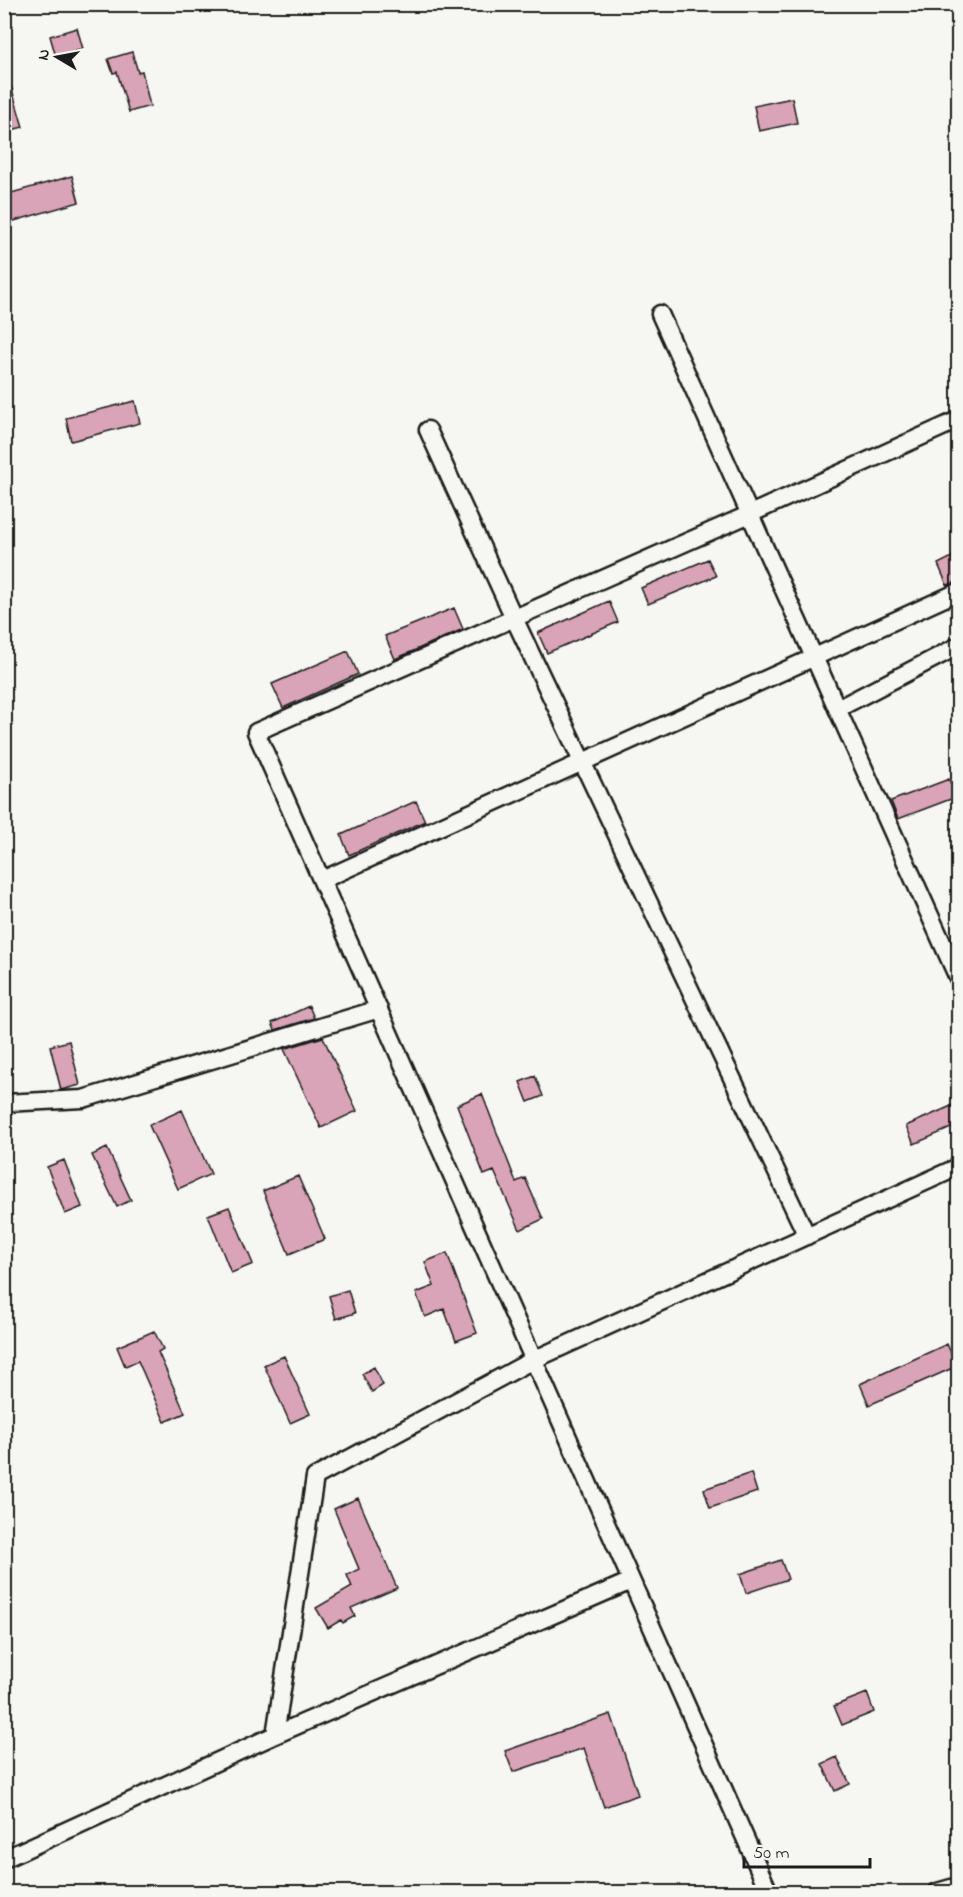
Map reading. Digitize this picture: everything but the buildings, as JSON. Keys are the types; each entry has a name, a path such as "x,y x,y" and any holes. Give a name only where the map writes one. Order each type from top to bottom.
{"street":[{"path":"660,314 958,978"},
{"path":"769,1893 256,732 958,420"},
{"path":"428,430 514,618 807,1236"},
{"path":"322,880 958,592"},
{"path":"837,709 958,646"},
{"path":"4,1103 83,1099 379,1009"},
{"path":"275,1735 315,1477 533,1360 958,1167"},
{"path":"4,1859 275,1735 631,1581"},
{"path":"937,1893 958,1886"}]}
